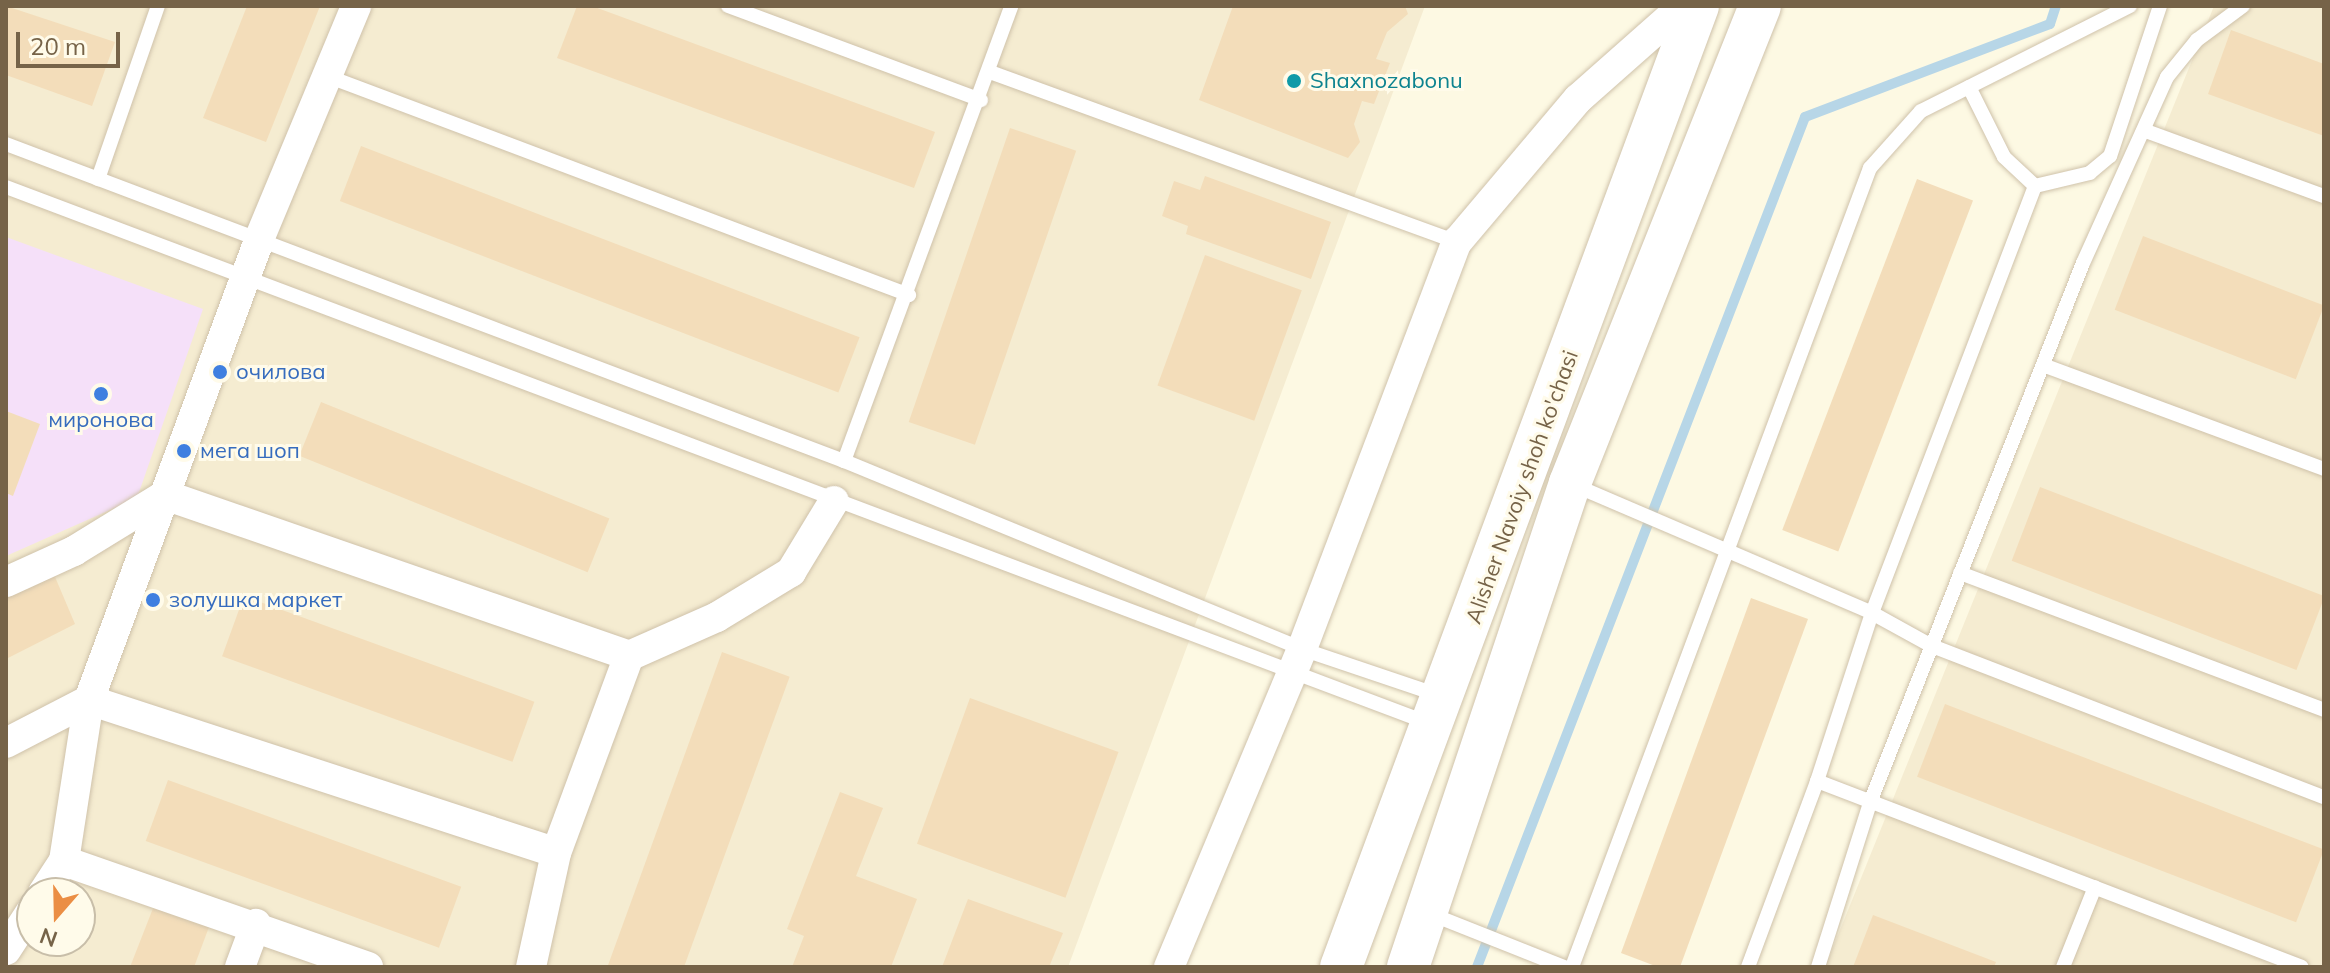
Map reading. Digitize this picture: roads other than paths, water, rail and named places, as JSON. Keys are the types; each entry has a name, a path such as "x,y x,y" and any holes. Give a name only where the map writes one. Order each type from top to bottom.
{"main road":[{"name":"Alisher Navoiy shoh ko'chasi","path":"1341,967 1440,711 1698,6"},
{"name":"Alisher Navoiy shoh ko'chasi","path":"1408,967 1570,483 1760,6"}],"street":[{"path":"54,877 64,861 89,700 248,277 258,242 356,6"},
{"path":"1169,967 1297,662 1457,242 1578,99 1683,6"},
{"path":"6,582 74,551 165,495"},
{"path":"165,495 629,656 717,617 791,572 834,501"},
{"path":"531,967 556,853 629,656"},
{"path":"6,743 89,700 556,853"},
{"path":"64,861 256,924 357,965"},
{"path":"240,967 256,924"}],"lane":[{"path":"98,179 158,6"},
{"path":"728,6 981,100"},
{"path":"844,461 981,100 1011,6"},
{"path":"1572,967 1870,168 1921,111 2130,6"},
{"path":"1748,967 1817,781 1872,613 2035,186 2060,175 2090,173 2110,156 2160,6"},
{"path":"1818,967 1871,800 1960,573 2043,365 2167,77 2197,40 2243,6"},
{"path":"990,72 1457,242"},
{"path":"327,76 909,295"},
{"path":"1969,87 2004,157 2035,186"},
{"path":"2146,131 2324,196"},
{"path":"6,144 258,242 844,461 1297,662 1440,711"},
{"path":"6,187 834,501 1440,711"},
{"path":"2043,365 2324,469"},
{"path":"1570,483 1628,511 1872,613 1932,646 2324,797"},
{"path":"1960,573 2324,710"},
{"path":"1817,781 2302,967"},
{"path":"2063,967 2095,887"},
{"path":"1428,912 1470,934 1564,967"}],"waterway":[{"path":"1477,967 1805,117 2050,24 2056,6"}],"place":[{"name":"Shaxnozabonu","path":"1294,81"},
{"name":"очилова","path":"220,372"},
{"name":"миронова","path":"101,394"},
{"name":"мега шоп","path":"184,451"},
{"name":"золушка маркет","path":"153,600"}]}
